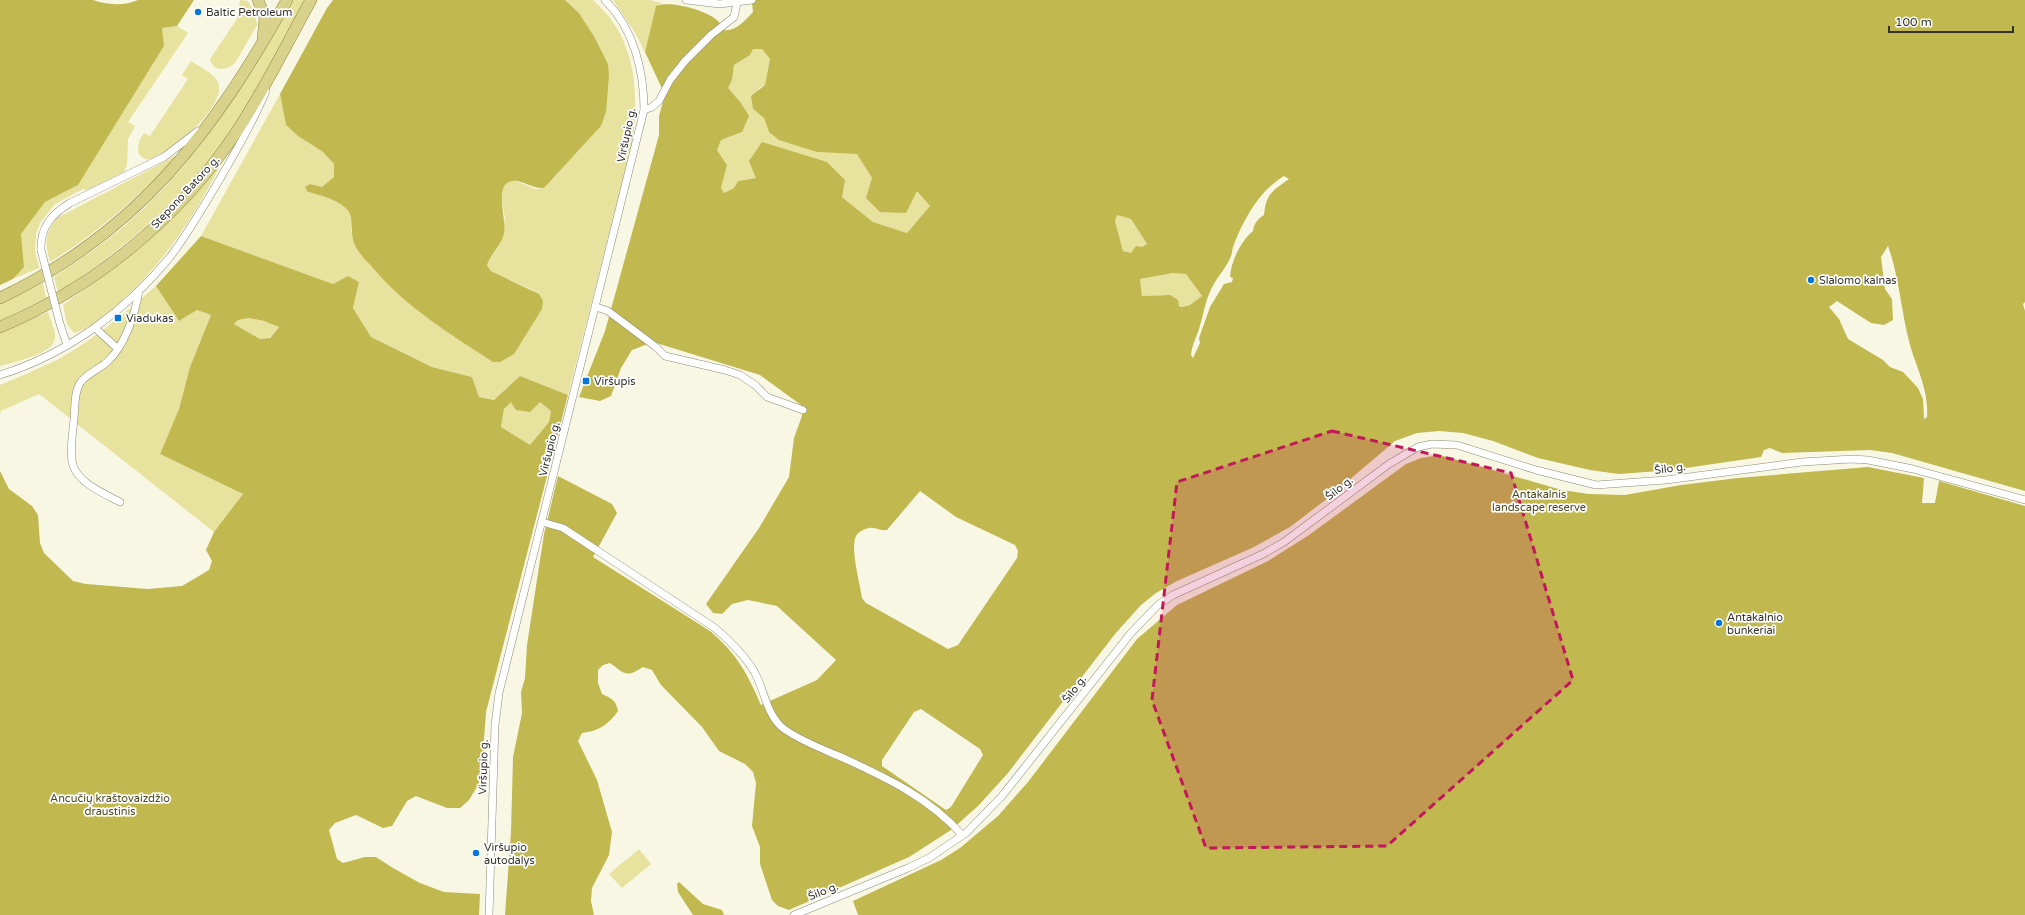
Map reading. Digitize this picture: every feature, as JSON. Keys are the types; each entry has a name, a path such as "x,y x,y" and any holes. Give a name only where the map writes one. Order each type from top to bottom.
{"main road":[{"path":"258,0 265,18 264,36 260,50"},
{"path":"0,298 57,268 88,248 116,226 159,186 215,117 260,50 287,0"},
{"name":"Stepono Batoro g.","path":"0,327 37,309 74,287 124,252 158,223 216,160 254,105 311,3"}],"street":[{"name":"Viršupio g.","path":"489,915 495,725 499,693 644,110 642,77 635,49 617,16 605,0"},
{"path":"686,0 704,3 737,3 752,0"},
{"path":"644,110 652,107 659,101 670,80 685,61 711,35 734,17 737,3"},
{"path":"0,375 50,354 94,328 139,290 171,256 205,204 261,103 280,59"},
{"path":"67,345 60,324 41,250 40,241 50,219 57,211 70,203 164,157 180,147 215,117"},
{"path":"120,502 85,482 75,470 72,458 76,396 80,382 108,361 117,348 128,328 137,302 139,290"},
{"path":"596,307 608,311 656,347 665,356 725,370 740,376 755,385 767,397 803,410"},
{"path":"94,328 117,348"},
{"name":"Šilo g.","path":"794,915 929,858 962,835 986,814 1007,791 1132,633 1158,605 1173,595 1263,554 1284,542 1389,464 1418,447 1438,443 1457,444 1536,470 1596,485 1666,480 1802,462 1852,459 1868,460 1913,469 2025,500"},
{"path":"542,522 563,528 721,633 732,643 755,673 772,715 784,729 814,746 886,778 947,818 962,835"}],"highlighted area":[{"path":"1332,431 1511,473 1573,680 1387,846 1206,848 1152,700 1177,482"}],"shaded area":[{"path":"240,0 248,1 255,13 257,25 235,63 224,69 214,67 210,59 237,19"},
{"path":"294,0 305,0 251,100 212,156 193,179 152,221 130,240 58,292 54,277 116,233 144,208 193,154 216,125"},
{"path":"565,0 593,0 607,14 618,30 626,46 634,81 635,100 633,139 568,395 520,376 494,400 479,397 472,377 432,367 371,337 353,308 359,282 348,276 333,284 201,236 280,94 286,125 298,136 323,152 334,164 334,177 322,187 310,184 308,192 332,200 344,206 351,216 351,232 539,293 491,271 487,265 490,258 499,246 505,218 501,196 502,188 507,182 513,180 536,189 544,188 601,126 608,64 595,38 579,13"},
{"path":"613,0 650,0 662,3 656,7 645,52 634,31"},
{"path":"177,26 188,33 128,122 135,126 128,139 127,164 124,172 87,190 83,189 55,204 40,223 36,234 35,251 39,268 13,279 24,267 21,234 45,202 78,185 164,46 161,28"},
{"path":"753,49 762,49 770,59 765,85 759,88 753,109 764,118 769,132 817,152 857,153 872,178 917,190 930,206 907,233 873,222 842,197 756,178 738,181 734,188 724,193 721,188 727,165 717,150 721,140 742,132 741,103 727,88 732,80 734,65 749,55"},
{"path":"191,61 214,76 216,79 219,89 216,100 208,113 184,137 159,155 150,159 144,159 138,152 139,141 144,133 150,136 188,79 182,75"},
{"path":"181,153 168,169 165,169 110,219 50,262 47,249 47,239 50,229 57,218"},
{"path":"224,159 201,201 177,239 149,274 106,315 90,326 74,333 67,324 63,305 125,260 149,240 201,187"},
{"path":"1117,215 1131,219 1147,244 1131,253 1123,251 1115,221"},
{"path":"1173,273 1186,274 1202,296 1190,305 1182,307 1164,295 1142,296 1140,279"},
{"path":"43,283 46,298 0,321 0,304"},
{"path":"156,286 179,321 197,310 211,315 190,367 179,409 160,454 243,494 214,532 39,394 1,411 0,415 0,385 57,360 83,344 108,326"},
{"path":"48,312 55,332 53,344 41,353 23,360 0,366 0,333"},
{"path":"249,318 264,321 279,327 269,338 260,339 234,324 238,320"},
{"path":"511,401 540,402 551,411 549,422 530,445 501,427 504,409"},
{"path":"639,849 651,864 622,888 609,874"}],"green space":[{"path":"0,0 93,0 116,4 138,0 194,0 177,26 162,28 164,46 78,185 45,202 21,234 24,267 13,279 0,285"},
{"path":"333,0 565,0 579,13 595,38 608,64 609,75 606,112 601,126 544,188 512,181 506,184 503,188 502,203 504,233 487,265 491,271 539,294 543,301 542,309 514,354 500,362 493,362 461,341 430,320 400,296 357,249 353,237 351,217 345,207 333,200 308,192 305,187 310,184 322,187 334,177 334,164 323,152 298,136 286,125 280,94 327,8"},
{"path":"749,0 2025,0 2025,302 2023,304 2025,311 2025,491 1892,453 1870,450 1782,453 1770,448 1764,450 1761,457 1672,470 1619,474 1590,470 1538,458 1493,441 1463,433 1439,431 1417,433 1395,441 1328,498 1290,527 1252,548 1177,581 1156,593 1141,605 1115,634 1008,773 978,806 951,830 909,857 789,910 778,906 772,900 760,864 760,847 752,826 756,783 753,772 745,764 719,751 702,727 661,685 652,670 643,667 633,673 626,673 610,663 603,665 598,670 598,683 602,694 613,700 618,711 607,724 593,731 582,733 578,741 597,780 612,832 609,855 592,888 591,901 594,915 505,915 511,832 513,757 522,713 521,692 525,678 527,645 544,534 558,476 612,504 617,513 593,557 710,631 734,656 751,683 761,705 817,680 836,660 777,606 748,600 732,604 722,614 713,613 706,604 759,528 789,477 794,438 802,416 801,405 760,375 653,342 632,350 621,368 611,396 600,401 579,397 605,331 659,135 659,116 665,95 645,52 656,6 670,4 698,10 719,22 723,30 728,30 740,25 753,12 752,3","holes":["753,49 762,49 770,59 765,85 751,96 753,109 764,118 769,132 779,140 817,152 857,154 872,178 866,198 880,212 906,213 917,191 930,206 907,233 873,222 842,197 845,180 827,162 762,142 749,161 756,178 738,181 734,188 724,193 721,188 727,165 717,150 721,140 742,132 749,116 741,103 728,88 732,80 734,65 750,55","1284,176 1289,179 1274,190 1268,198 1264,215 1254,226 1253,231 1244,240 1237,252 1232,264 1230,277 1233,278 1232,282 1224,284 1210,307 1199,338 1200,343 1193,358 1191,355 1192,348 1209,293 1229,260 1237,237 1247,217 1267,190","1117,215 1131,219 1147,244 1142,247 1136,246 1131,253 1123,251 1115,221","1888,246 1895,269 1909,341 1926,397 1927,417 1924,419 1923,399 1918,388 1903,372 1890,367 1883,360 1848,339 1839,319 1829,307 1837,301 1871,323 1884,325 1893,320 1892,299 1885,289 1881,257","1173,273 1186,274 1202,296 1190,305 1182,307 1179,306 1178,300 1170,295 1142,296 1140,279","920,491 956,517 1015,545 1018,551 1017,558 958,645 948,649 866,603 862,598 856,566 854,541 858,533 865,529 873,528 887,530","921,709 980,749 983,755 951,807 946,810 882,766 882,760 914,712"]},
{"name":"Ancučių kraštovaizdžio draustinis","path":"201,236 333,284 348,276 359,282 353,308 371,337 432,367 472,377 479,397 494,400 520,376 568,395 486,712 481,780 469,800 460,808 447,808 416,796 407,801 392,826 383,828 356,815 335,823 329,830 337,859 343,863 365,857 376,857 420,883 444,892 480,894 479,915 0,915 0,471 9,489 32,506 38,515 40,543 44,553 73,581 86,584 148,589 182,586 209,570 212,561 206,550 214,532 243,494 160,454 179,409 190,367 211,315 197,310 179,321 156,286","holes":["249,318 264,321 279,327 270,338 260,339 234,324 238,320","511,402 516,410 530,412 540,402 551,411 549,422 530,445 501,427 504,409"]},
{"name":"Antakalnis landscape reserve","path":"1440,455 1562,490 1589,494 1625,495 1681,485 1738,478 1868,467 1924,478 1922,503 1935,503 1939,481 2025,506 2025,915 858,915 853,901 941,860 960,848 998,816 1028,782 1137,639 1177,605 1268,561 1309,535 1406,464 1421,458"},
{"path":"679,882 703,904 722,910 724,915 693,915 678,892 677,884"}],"place":[{"name":"Baltic Petroleum","path":"198,12"},
{"name":"Slalomo kalnas","path":"1811,280"},
{"name":"Viadukas","path":"118,318"},
{"name":"Viršupis","path":"586,381"},
{"name":"Antakalnio bunkeriai","path":"1719,623"},
{"name":"Viršupio autodalys","path":"476,853"}]}
